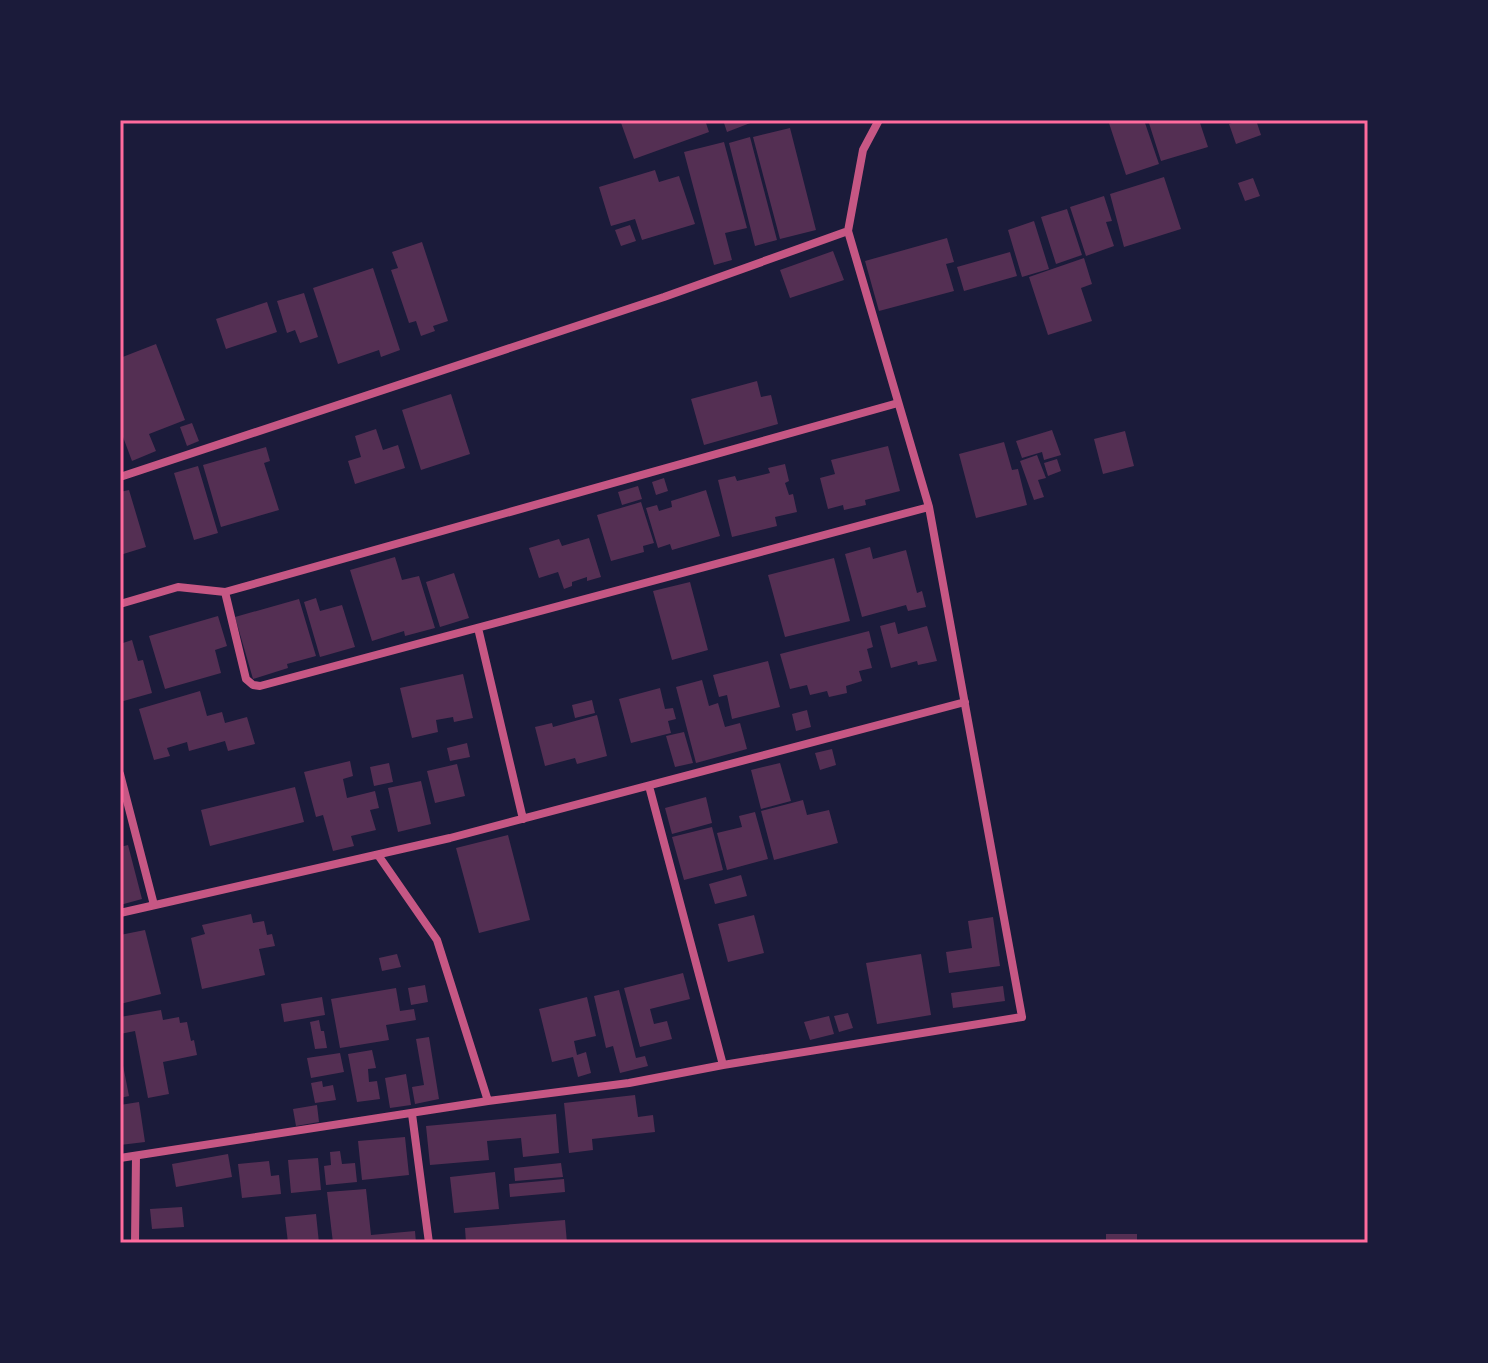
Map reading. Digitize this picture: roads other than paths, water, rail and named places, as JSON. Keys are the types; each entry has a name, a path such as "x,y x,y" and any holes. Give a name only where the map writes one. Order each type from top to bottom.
{"street":[{"path":"120,1158 488,1101 629,1083 1022,1017 929,507 848,231 863,150 879,120"},
{"path":"120,477 664,297 848,231"},
{"path":"120,604 178,587 225,592 898,403"},
{"path":"225,592 246,679 260,686 929,507"},
{"path":"478,628 523,819"},
{"path":"120,913 523,819 965,702"},
{"path":"120,774 154,905"},
{"path":"649,786 723,1065"},
{"path":"378,855 437,940 488,1101"},
{"path":"412,1114 429,1243"},
{"path":"135,1243 136,1156"}]}
